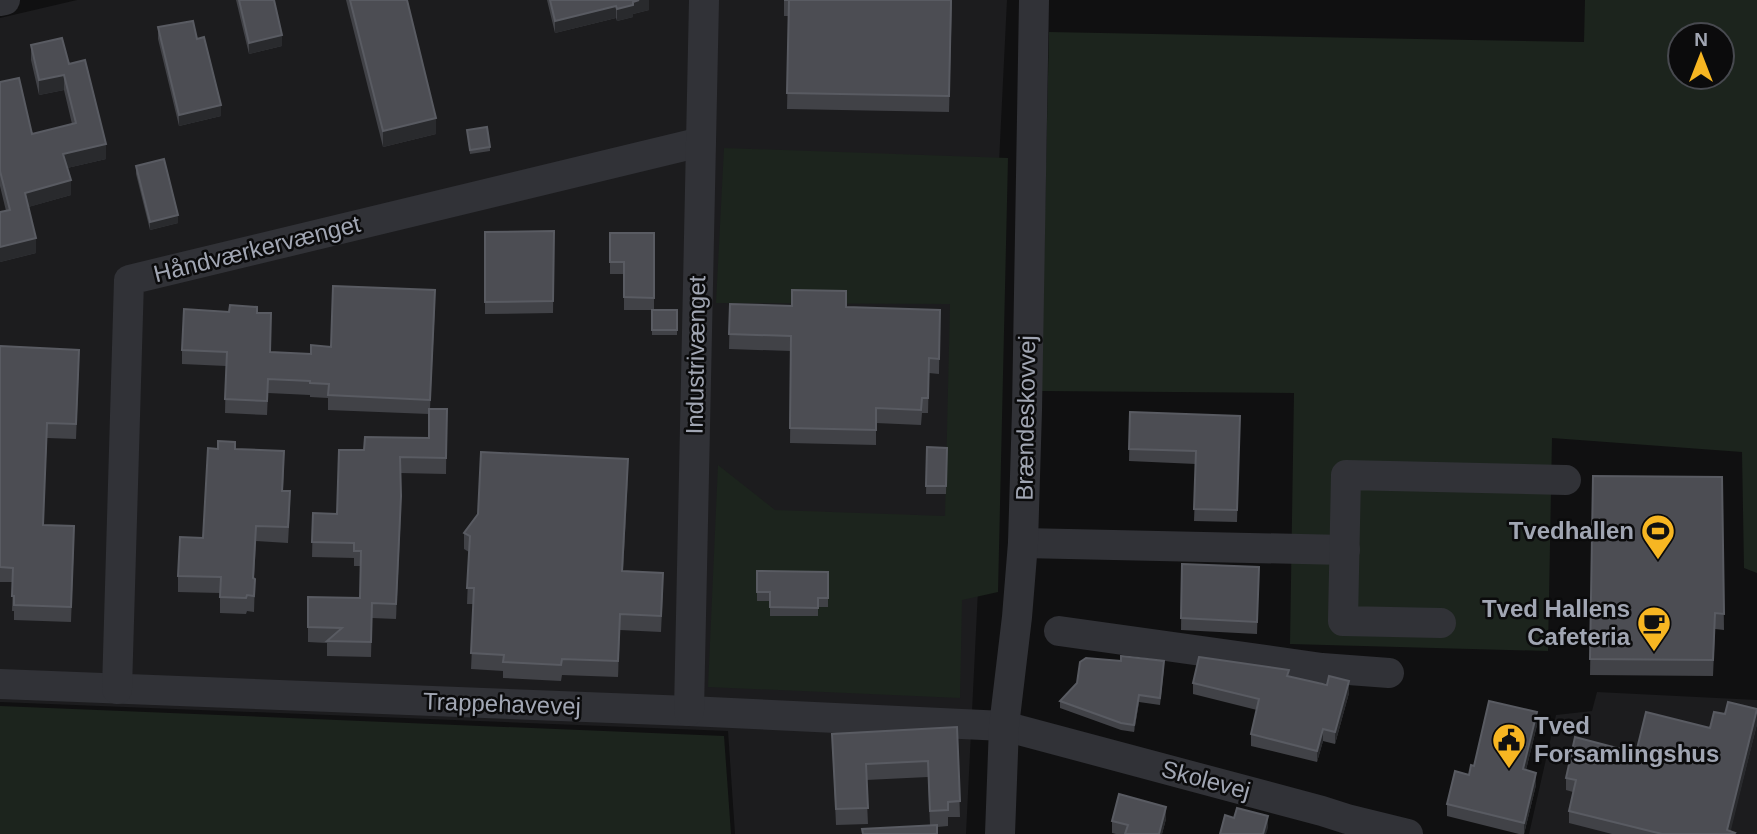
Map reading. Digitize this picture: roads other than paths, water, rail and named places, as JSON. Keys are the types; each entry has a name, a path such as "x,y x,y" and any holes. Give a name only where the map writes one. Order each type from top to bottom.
{"street":[{"path":"0,1 5,0"},
{"name":"Industrivænget","path":"689,711 704,0"},
{"name":"Brændeskovvej","path":"1000,834 1004,726 1023,543 1034,0"},
{"name":"Håndværkervænget","path":"117,689 129,280 701,142"},
{"path":"1441,623 1343,621 1346,475 1566,480"},
{"path":"1023,543 1345,550"},
{"path":"1059,631 1322,668 1389,673"},
{"name":"Trappehavevej","path":"0,684 1004,726"},
{"name":"Skolevej","path":"1004,726 1319,823 1347,819 1408,834"}],"place":[{"name":"Tvedhallen","path":"1658,561"},
{"name":"Tved Hallens Cafeteria","path":"1654,653"},
{"name":"Tved Forsamlingshus","path":"1509,770"}]}
